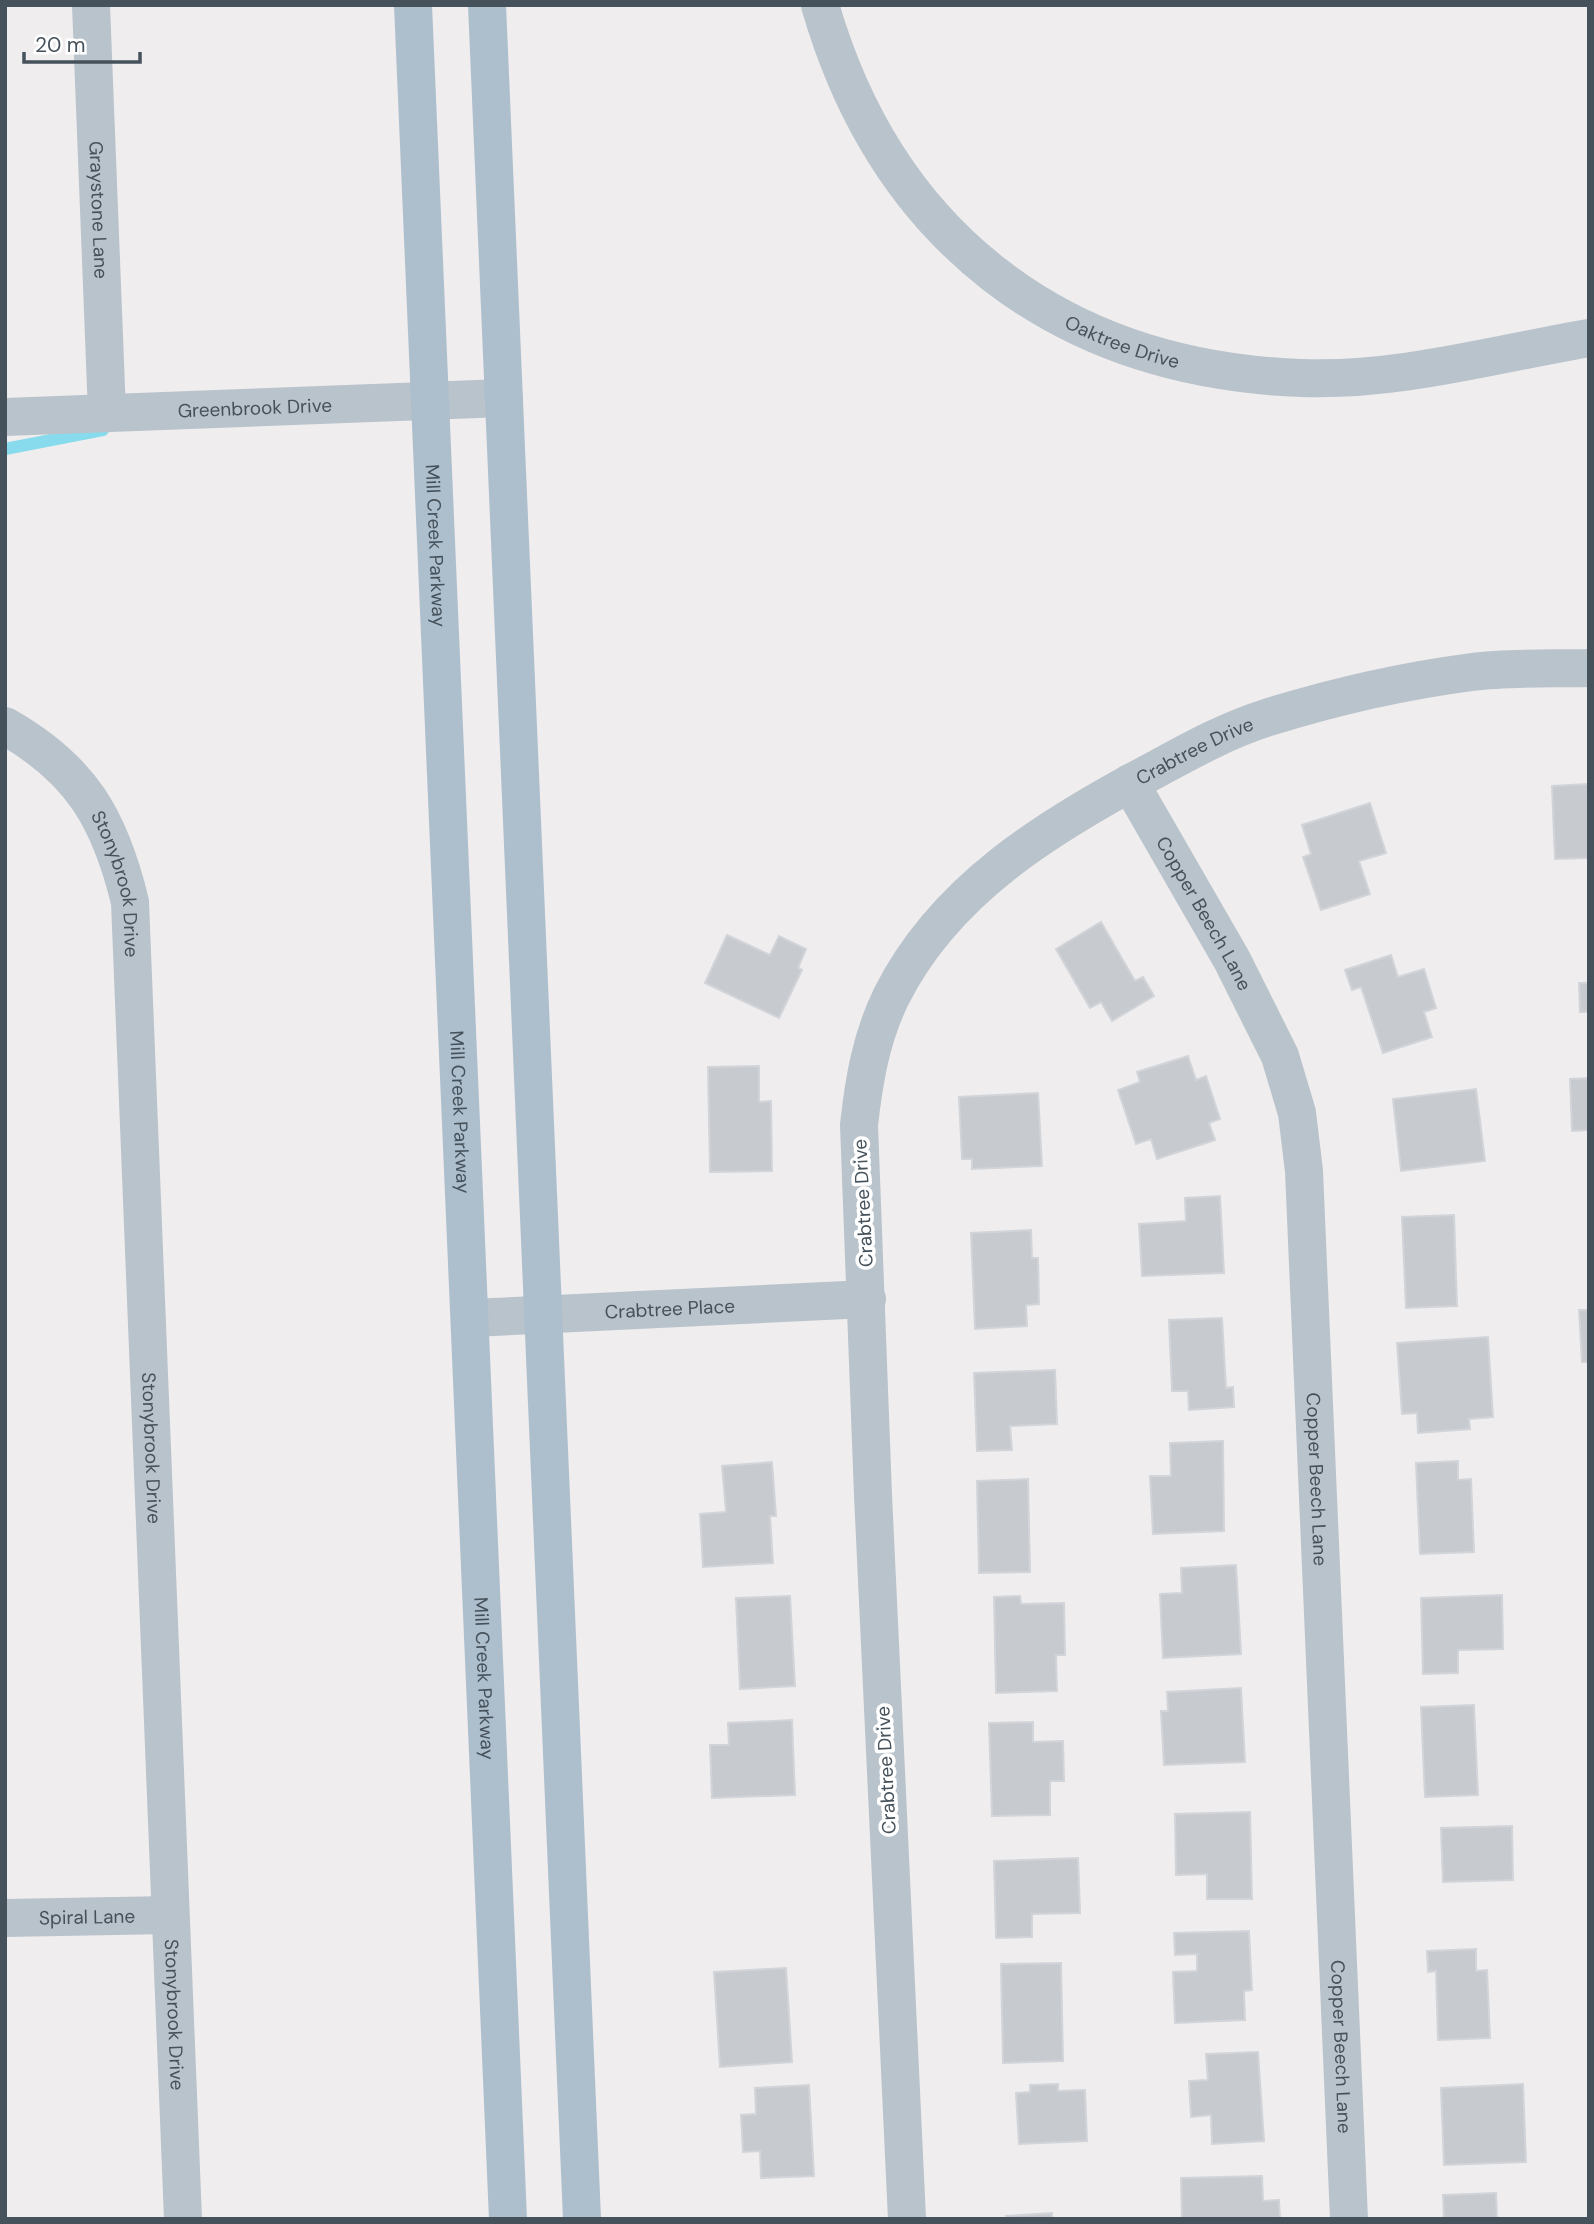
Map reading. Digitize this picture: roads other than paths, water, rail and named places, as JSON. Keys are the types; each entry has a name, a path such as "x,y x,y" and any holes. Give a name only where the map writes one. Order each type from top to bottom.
{"main road":[{"name":"Mill Creek Parkway","path":"413,5 472,1318 508,2219"},
{"path":"488,5 582,2219"}],"street":[{"name":"Graystone Lane","path":"91,5 107,413"},
{"name":"Oaktree Drive","path":"820,5 837,60 860,112 888,161 923,206 962,248 1006,284 1053,315 1104,339 1154,356 1227,372 1302,378 1352,377 1426,367 1589,338"},
{"name":"Greenbrook Drive","path":"5,417 504,398"},
{"name":"Crabtree Drive","path":"907,2219 873,1495 859,1125 865,1075 875,1037 892,996 918,952 965,896 996,867 1102,797 1210,740 1264,719 1348,695 1474,671 1589,668"},
{"name":"Stonybrook Drive","path":"5,726 33,742 70,774 99,812 119,856 130,902 183,2219"},
{"name":"Copper Beech Lane","path":"1130,783 1232,960 1280,1056 1297,1113 1304,1171 1349,2219"},
{"name":"Crabtree Place","path":"472,1318 867,1299"},
{"name":"Spiral Lane","path":"5,1918 170,1915"}],"waterway":[{"path":"5,449 103,430"}]}
